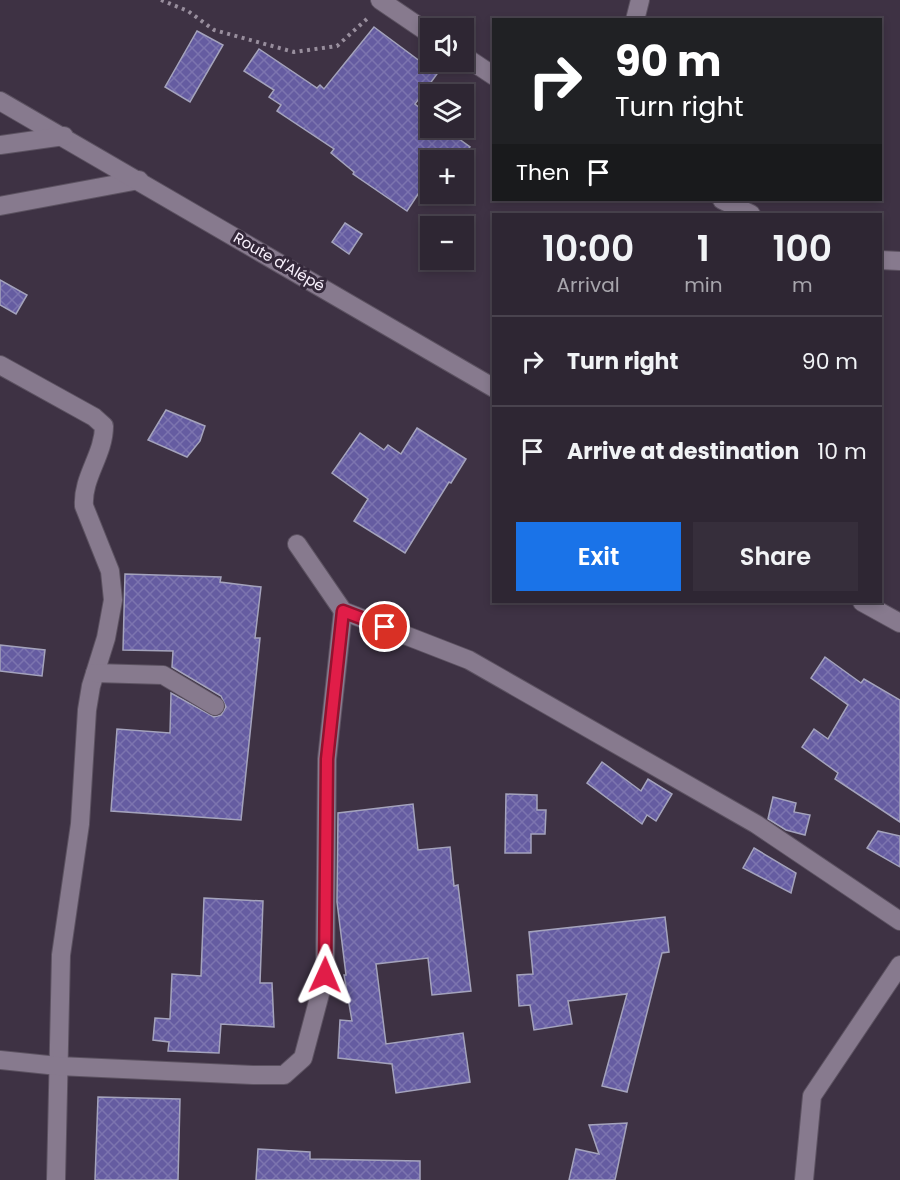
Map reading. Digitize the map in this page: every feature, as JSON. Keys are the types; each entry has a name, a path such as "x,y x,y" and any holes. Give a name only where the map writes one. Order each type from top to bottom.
{"street":[{"path":"636,18 640,0"},
{"path":"382,1 420,27"},
{"path":"474,63 492,75"},
{"name":"Route d'Alépé","path":"0,101 64,136 492,387"},
{"path":"0,145 64,136"},
{"path":"0,206 139,180"},
{"path":"724,201 749,213"},
{"path":"882,260 900,261"},
{"path":"0,365 94,417 104,426 102,443 83,495 84,506 110,571 113,600 106,638 87,710 80,824 61,955 58,1066 60,1094 56,1180"},
{"path":"297,544 343,611 469,660 756,824 900,921"},
{"path":"864,603 900,623"},
{"path":"0,1060 58,1066 284,1075 303,1058 325,975 327,759 343,611"},
{"path":"95,673 164,675 215,706"},
{"path":"804,1180 812,1096 900,965"}],"path":[{"path":"161,0 188,11 214,30 294,52 337,46 382,1"}],"building":[{"path":"374,27 420,61 420,72 437,74 430,84 420,84 420,97 415,104 420,108 420,138 458,138 470,147 467,150 420,150 420,191 407,211 353,174 354,172 331,153 334,149 277,111 281,105 269,97 274,90 244,71 259,49 317,88 320,85 324,89"},
{"path":"197,31 223,45 190,102 165,87"},
{"path":"345,223 362,234 349,254 332,242"},
{"path":"0,280 27,295 16,314 0,305"},
{"path":"166,410 205,426 200,441 187,457 148,440"},
{"path":"417,428 466,459 405,553 354,521 368,499 332,473 360,433 384,450 388,445 401,454"},
{"path":"125,574 221,577 220,582 261,587 255,638 260,638 241,820 111,811 117,729 170,733 171,693 214,717 221,715 226,707 221,696 172,667 173,651 123,650"},
{"path":"0,645 45,650 42,676 0,671"},
{"path":"825,657 861,683 864,679 900,700 900,822 835,779 838,773 802,747 814,729 828,739 848,705 811,678"},
{"path":"602,762 641,791 648,779 672,794 656,821 647,815 642,824 587,783"},
{"path":"506,794 537,795 537,810 546,810 545,834 531,834 531,853 505,853"},
{"path":"773,797 796,803 794,812 810,815 805,835 786,830 768,819"},
{"path":"413,804 418,850 450,847 454,886 458,885 471,991 432,995 428,958 376,964 386,1044 463,1033 470,1082 396,1093 392,1064 338,1058 340,1020 352,1021 344,975 346,975 337,902 338,813"},
{"path":"878,831 900,836 900,867 867,848"},
{"path":"754,848 796,873 791,893 743,868"},
{"path":"204,898 263,901 260,983 272,983 274,1027 221,1024 219,1053 168,1051 169,1042 153,1040 155,1018 170,1019 172,974 201,976"},
{"path":"665,917 669,952 662,953 627,1092 602,1086 627,994 568,1001 572,1024 534,1030 530,1005 519,1006 517,975 533,974 529,932"},
{"path":"98,1097 180,1099 178,1180 95,1180"},
{"path":"627,1123 615,1180 569,1180 576,1149 599,1154 589,1125"},
{"path":"258,1149 310,1152 310,1159 420,1161 420,1180 256,1180"}],"route":[{"path":"325,975 327,759 343,611 385,627"}]}
